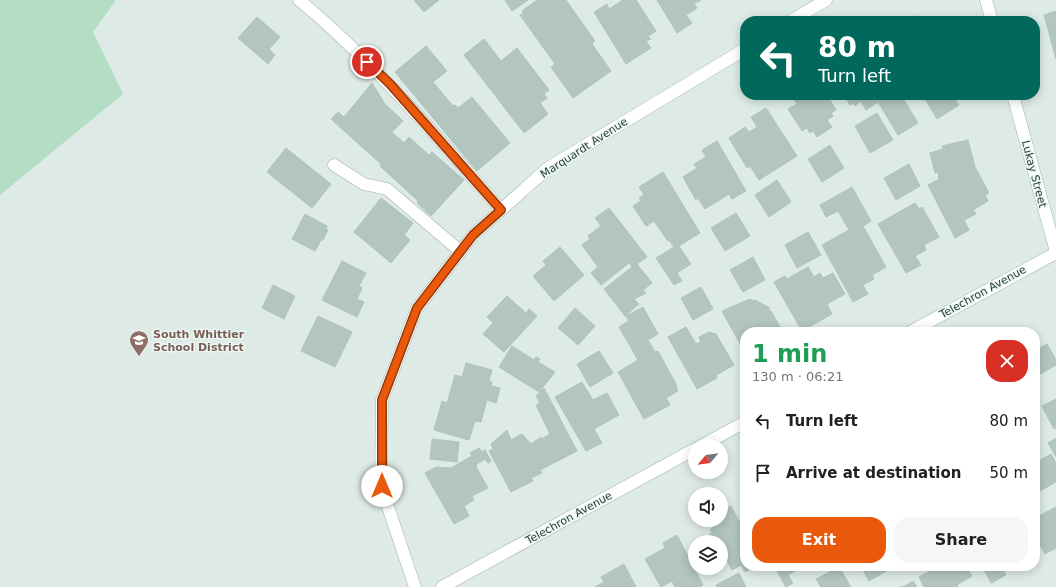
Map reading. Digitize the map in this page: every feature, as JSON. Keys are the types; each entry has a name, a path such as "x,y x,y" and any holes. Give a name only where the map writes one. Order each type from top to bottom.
{"street":[{"path":"299,0 334,29 390,84 501,210"},
{"path":"799,16 826,0"},
{"path":"986,0 991,16"},
{"name":"Marquardt Avenue","path":"414,587 382,486 382,400 417,308 473,235 548,168 740,52"},
{"name":"Lukay Street","path":"1014,100 1056,253"},
{"path":"334,165 364,184 387,189 460,251"},
{"name":"Telechron Avenue","path":"919,327 1056,253"},
{"path":"714,439 740,425"},
{"name":"Telechron Avenue","path":"442,587 688,453"}],"green space":[{"path":"0,0 116,0 93,32 123,94 0,195"}],"building":[{"path":"414,0 439,0 424,12"},
{"path":"505,0 528,0 512,11"},
{"path":"537,0 566,0 595,41 592,44 611,71 573,98 551,67 555,64 520,15 524,13 522,11"},
{"path":"623,0 636,0 656,31 648,36 651,39 646,41 651,48 626,64 594,12 607,4 609,9"},
{"path":"657,0 701,0 694,4 697,8 686,15 692,23 677,33"},
{"path":"1056,11 1056,59 1044,15"},
{"path":"257,17 280,37 269,49 275,55 268,64 238,38"},
{"path":"484,39 501,61 517,48 549,90 544,94 547,98 540,103 548,114 524,133 464,55"},
{"path":"426,46 447,71 433,82 453,106 455,105 458,108 472,97 510,143 477,171 395,72"},
{"path":"372,83 385,104 403,121 392,132 404,143 409,137 429,155 432,152 464,180 431,216 417,203 418,201 380,166 382,165 331,119 338,112 344,117"},
{"path":"794,100 830,100 836,110 831,113 833,116 827,120 832,127 817,137 813,131 810,133 807,128 802,131 788,109 797,104"},
{"path":"847,100 904,100 918,123 898,135 878,102 866,110 861,101 855,106 853,103 850,105"},
{"path":"926,100 956,100 959,105 937,119"},
{"path":"766,108 797,156 759,180 750,166 747,168 729,138 745,127 749,132 757,127 751,117"},
{"path":"877,113 893,140 870,153 855,126"},
{"path":"968,140 975,167 989,193 985,195 988,201 973,210 976,214 964,220 969,230 955,238 928,185 939,179 938,172 935,173 930,153 943,149 942,146"},
{"path":"717,141 746,191 732,199 729,194 705,209 698,198 696,200 683,177 697,168 694,164 706,157 702,150"},
{"path":"830,145 844,168 822,182 808,159"},
{"path":"286,148 331,184 312,208 267,172"},
{"path":"909,164 920,186 896,200 884,178"},
{"path":"663,172 700,233 679,246 691,264 677,273 682,281 674,285 656,258 674,247 654,221 646,226 633,206 641,201 639,198 644,195 639,187"},
{"path":"777,180 791,202 769,217 755,195"},
{"path":"852,187 871,221 863,226 886,267 872,275 874,279 863,285 868,294 853,302 822,245 849,230 838,211 826,217 820,205"},
{"path":"381,198 413,223 404,235 410,240 391,263 354,232"},
{"path":"915,203 919,209 922,207 939,237 924,245 926,250 915,256 921,265 906,273 878,224"},
{"path":"609,208 647,257 637,264 652,283 643,290 646,293 634,299 639,304 625,316 604,289 632,267 629,263 601,285 591,273 598,267 582,245 590,239 588,236 601,226 595,218"},
{"path":"736,213 750,236 725,251 711,228"},
{"path":"305,214 327,226 326,229 328,230 315,251 292,239"},
{"path":"808,232 821,255 797,268 785,245"},
{"path":"560,247 584,275 554,301 533,276 546,265 543,261"},
{"path":"753,257 765,280 743,292 730,270"},
{"path":"342,261 366,273 359,286 362,288 357,299 364,302 357,317 322,300"},
{"path":"808,267 814,277 820,273 823,278 833,273 845,294 827,304 832,314 809,327 800,327 774,282 785,276 787,279"},
{"path":"273,285 295,296 284,319 262,308"},
{"path":"701,287 713,309 693,320 681,298"},
{"path":"507,296 526,313 529,309 537,316 504,352 483,334 493,323 487,317"},
{"path":"750,299 755,300 770,308 768,309 771,311 780,327 740,327 740,344 722,311"},
{"path":"643,307 658,334 648,340 655,352 658,351 677,386 678,391 666,398 670,405 644,419 618,372 638,360 619,327 629,321 626,316"},
{"path":"575,308 595,326 578,345 558,328"},
{"path":"318,316 352,332 335,367 301,351"},
{"path":"686,327 696,344 701,342 699,337 709,332 716,334 734,365 716,375 717,378 697,389 668,337"},
{"path":"1047,344 1056,360 1056,365 1040,374 1040,348"},
{"path":"512,346 534,360 536,357 540,359 538,362 555,372 539,392 499,367"},
{"path":"599,351 613,373 590,387 577,364"},
{"path":"466,363 492,370 489,381 492,382 491,386 500,388 496,403 487,400 481,422 475,421 469,440 434,430 442,401 447,403 455,375 462,377"},
{"path":"582,382 593,400 607,393 619,415 594,429 602,443 586,451 555,397"},
{"path":"544,388 577,451 540,470 542,473 531,478 533,481 511,492 489,451 493,449 491,444 507,430 511,440 522,434 531,444 541,437 542,439 550,434 536,405 540,403 536,396"},
{"path":"1056,399 1056,428 1054,429 1042,406"},
{"path":"1056,438 1056,457 1048,443"},
{"path":"432,439 459,442 457,462 430,459"},
{"path":"479,448 482,452 485,450 491,461 488,463 485,459 477,464 476,467 488,488 472,496 474,500 464,506 469,516 454,524 425,473 436,467 451,468 472,456 470,453"},
{"path":"1051,454 1056,463 1056,482 1040,491 1040,460"},
{"path":"731,506 740,523 740,566 732,570 728,562 728,535 709,535 712,533 710,529 714,527 728,527 728,508"},
{"path":"1056,507 1056,548 1045,554 1040,546 1040,515"},
{"path":"677,535 688,556 688,575 698,575 703,585 700,587 675,587 672,581 661,587 645,559 665,548 663,543"},
{"path":"624,564 636,587 595,587 604,582 601,577"},
{"path":"777,571 795,571 788,575 793,583 786,587"},
{"path":"831,571 841,571 851,587 821,587 816,579"},
{"path":"864,571 886,571 869,581"},
{"path":"930,571 969,571 972,576 957,585 958,587 924,587 919,577"},
{"path":"985,571 1004,571 1006,575 991,583"},
{"path":"739,573 746,587 717,587 716,585"},
{"path":"913,581 917,587 903,587"}],"place":[{"name":"South Whittier School District","path":"139,357"}],"route":[{"path":"367,62 390,84 501,210 473,235 417,308 382,400 382,486"}]}
